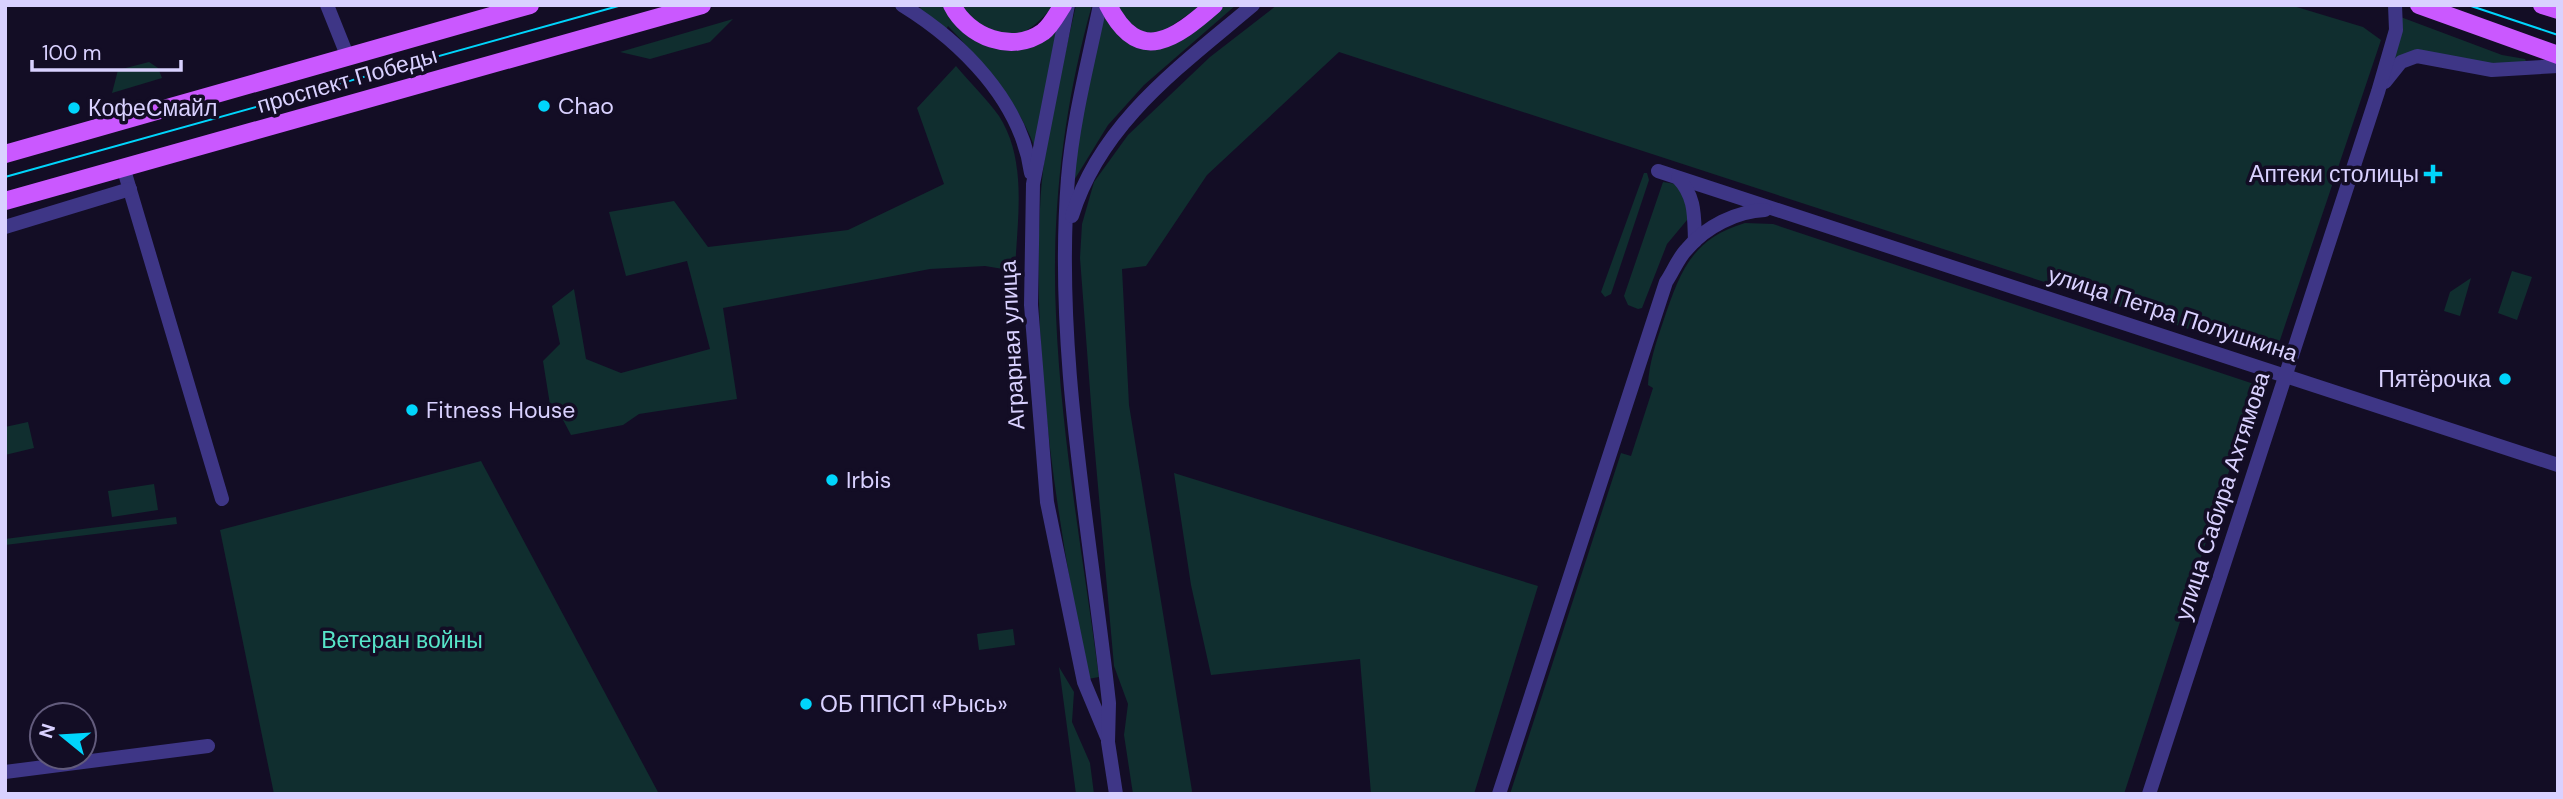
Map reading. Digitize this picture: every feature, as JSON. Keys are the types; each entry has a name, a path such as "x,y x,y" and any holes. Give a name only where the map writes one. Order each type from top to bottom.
{"main road":[{"name":"проспект Победы","path":"5,154 530,5"},
{"name":"проспект Победы","path":"5,201 124,170 702,5"},
{"path":"952,5 975,31 1008,41 1031,38 1045,31 1066,5"},
{"path":"1108,5 1135,36 1157,43 1173,38 1214,5"},
{"path":"2419,5 2558,55"},
{"path":"2542,5 2558,10"}],"street":[{"path":"327,5 347,55"},
{"path":"902,5 936,29 988,79 1010,108 1024,137 1033,184"},
{"name":"Аграрная улица","path":"1066,5 1033,184 1031,305 1042,464 1050,515 1084,682 1108,742"},
{"name":"Аграрная улица","path":"1100,5 1072,135 1066,234 1069,366 1107,677 1108,742 1116,794"},
{"path":"1066,234 1088,173 1115,131 1151,92 1253,5"},
{"name":"улица Сабира Ахтямова","path":"2149,794 2378,92 2396,30 2395,5"},
{"name":"улица Сабира Ахтямова","path":"2378,92 2396,67 2417,56 2492,70 2558,66"},
{"path":"124,170 222,499"},
{"name":"улица Петра Полушкина","path":"1658,171 1773,209 1800,215 2558,465"},
{"path":"1678,178 1688,188 1694,204 1695,241"},
{"path":"5,227 130,189"},
{"path":"1499,794 1666,282 1687,248 1712,228 1746,210 1773,209"},
{"path":"1084,682 1100,688 1107,685 1107,677"},
{"path":"5,772 208,746"}],"green space":[{"path":"917,5 946,5 1017,46 1060,18 1035,148 1009,97 986,68 948,26 946,30 918,10 921,7"},
{"path":"956,5 1054,5 1028,30 1016,35 1005,35 983,26"},
{"path":"1076,5 1092,5 1067,119 1058,198 1055,276 1063,406 1099,677 1088,679 1058,504 1040,328 1042,183 1054,107"},
{"path":"1115,5 1202,5 1155,37 1132,25"},
{"path":"1221,5 1236,5 1144,85 1108,125 1073,182 1083,109 1103,15 1136,44 1150,49 1163,48 1176,42"},
{"path":"1277,5 2290,5 2363,27 2381,40 2279,343 2253,350 1339,52 1207,175 1146,266 1122,269 1129,405 1192,791 1191,794 1133,794 1124,735 1128,704 1114,666 1080,258 1082,224 1094,182 1128,135 1210,57"},
{"path":"2398,16 2502,55 2525,59 2527,63 2522,65 2398,57 2389,61"},
{"path":"733,19 710,42 650,59 620,52"},
{"path":"149,62 158,68 162,78 112,93 118,70"},
{"path":"956,66 999,116 1014,152 1019,192 1015,271 985,266 930,269 723,308 737,399 639,414 623,425 571,435 561,416 551,411 543,361 560,344 552,306 574,289 586,359 621,373 710,349 687,261 626,276 609,212 674,201 708,247 848,230 944,184 917,108"},
{"path":"1644,173 1647,173 1649,180 1611,294 1605,297 1601,292"},
{"path":"1663,182 1676,184 1690,209 1687,220 1667,244 1642,308 1638,309 1628,305 1624,296"},
{"path":"1745,223 1773,224 2257,385 2124,794 1510,794 1621,453 1631,456 1653,388 1648,385 1653,353 1675,288 1690,260 1700,248 1712,238"},
{"path":"2512,271 2532,277 2517,320 2498,313"},
{"path":"2471,278 2460,316 2444,311 2450,292"},
{"path":"28,422 34,448 5,455 5,427"},
{"name":"Ветеран войны","path":"481,461 659,794 274,794 220,530"},
{"path":"1174,473 1538,586 1474,794 1371,794 1360,659 1211,675 1191,585"},
{"path":"154,484 158,510 112,517 108,491"},
{"path":"176,517 177,524 5,545 5,539"},
{"path":"1013,629 1015,645 979,650 977,634"},
{"path":"1059,667 1074,692 1072,722 1090,763 1094,794 1076,794"}],"tram line":[{"path":"5,177 622,5"},
{"path":"2468,5 2558,35"}],"place":[{"name":"Chao","path":"544,106"},
{"name":"КофеСмайл","path":"74,108"},
{"name":"Аптеки столицы","path":"2433,174"},
{"name":"Пятёрочка","path":"2505,379"},
{"name":"Fitness House","path":"412,410"},
{"name":"Irbis","path":"832,480"},
{"name":"ОБ ППСП «Рысь»","path":"806,704"}]}
